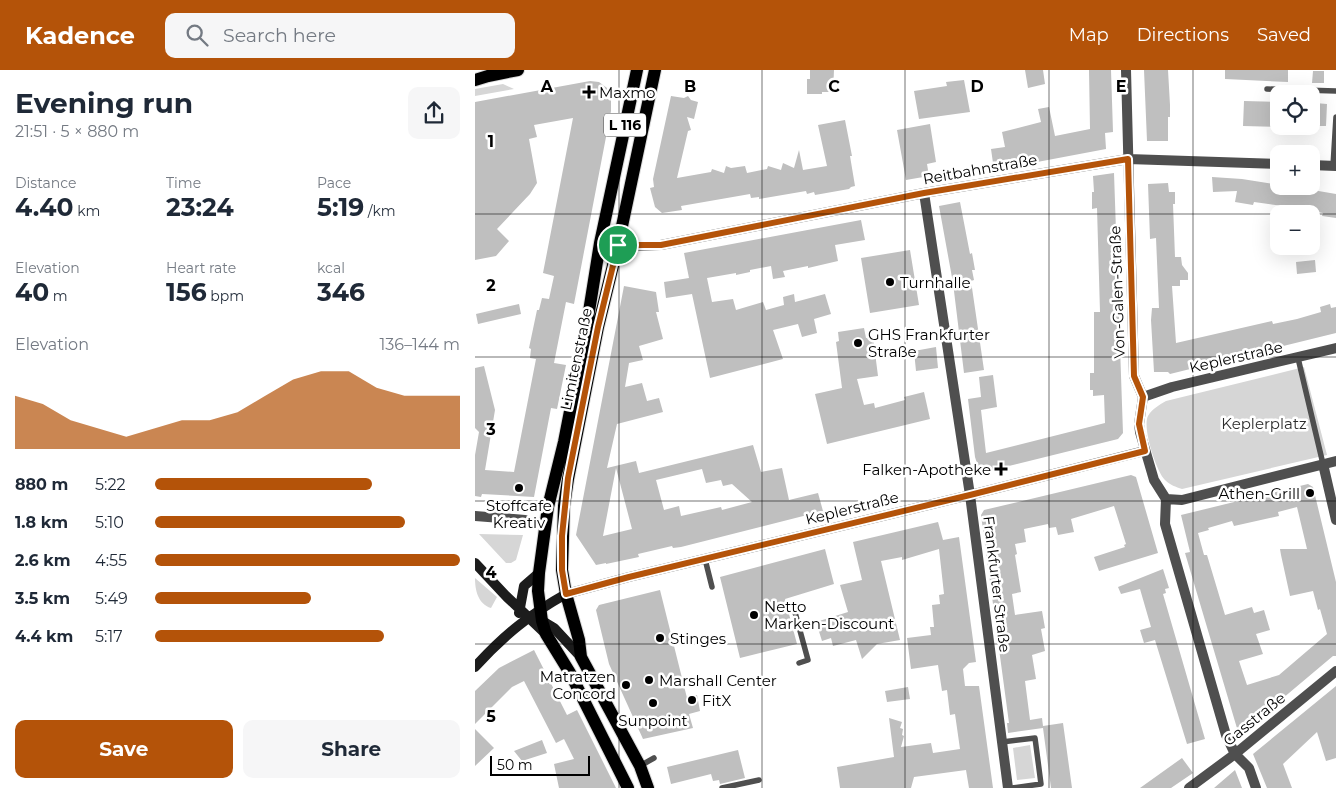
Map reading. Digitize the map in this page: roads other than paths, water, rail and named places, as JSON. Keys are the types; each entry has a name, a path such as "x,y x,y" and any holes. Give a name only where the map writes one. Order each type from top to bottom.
{"main road":[{"path":"475,80 518,70"},
{"name":"Limitenstraße","path":"629,787 570,673 535,615 548,507 564,442 586,331 600,243 637,70"},
{"name":"Limitenstraße","path":"648,788 640,766 581,657 579,640 566,594 562,570 562,536 568,478 598,327 618,245 655,70"},
{"path":"475,562 507,597 554,628 581,657"},
{"path":"516,626 524,586 539,573"},
{"path":"475,667 516,626 566,594"}],"street":[{"name":"Von-Galen-Straße","path":"1125,70 1134,376 1143,397 1139,424 1145,451 1154,480 1166,499"},
{"name":"Reitbahnstraße","path":"600,243 661,245 924,193 1128,159 1270,164"},
{"path":"1320,166 1335,166"},
{"name":"Frankfurter Straße","path":"924,193 970,495 1008,788"},
{"name":"Keplerstraße","path":"1143,397 1169,388 1336,348"},
{"name":"Keplerstraße","path":"566,594 1145,451"},
{"path":"1256,788 1249,768 1235,754 1226,735 1165,524 1166,499 1182,500 1336,461"},
{"path":"1323,464 1336,520"},
{"path":"475,516 525,520"},
{"name":"Gasstraße","path":"1189,788 1235,754 1336,671"}],"lane":[{"path":"1267,89 1336,92"},
{"path":"1335,166 1336,117"},
{"path":"1298,358 1323,464"},
{"path":"705,559 711,587"},
{"path":"793,605 808,660 799,664"},
{"path":"1002,742 1035,738 1041,784 1012,788"},
{"path":"640,766 654,758"},
{"path":"722,788 759,780"}],"place":[{"name":"Maxmo","path":"589,92"},
{"name":"Turnhalle","path":"890,282"},
{"name":"GHS Frankfurter Straße","path":"858,343"},
{"name":"Falken-Apotheke","path":"1001,469"},
{"name":"Stoffcafe Kreativ","path":"519,488"},
{"name":"Athen-Grill","path":"1310,493"},
{"name":"Netto Marken-Discount","path":"754,615"},
{"name":"Stinges","path":"660,638"},
{"name":"Marshall Center","path":"649,680"},
{"name":"Matratzen Concord","path":"626,685"},
{"name":"FitX","path":"692,700"},
{"name":"Sunpoint","path":"653,703"}],"park label":[{"name":"Keplerplatz","path":"1264,423"}]}
